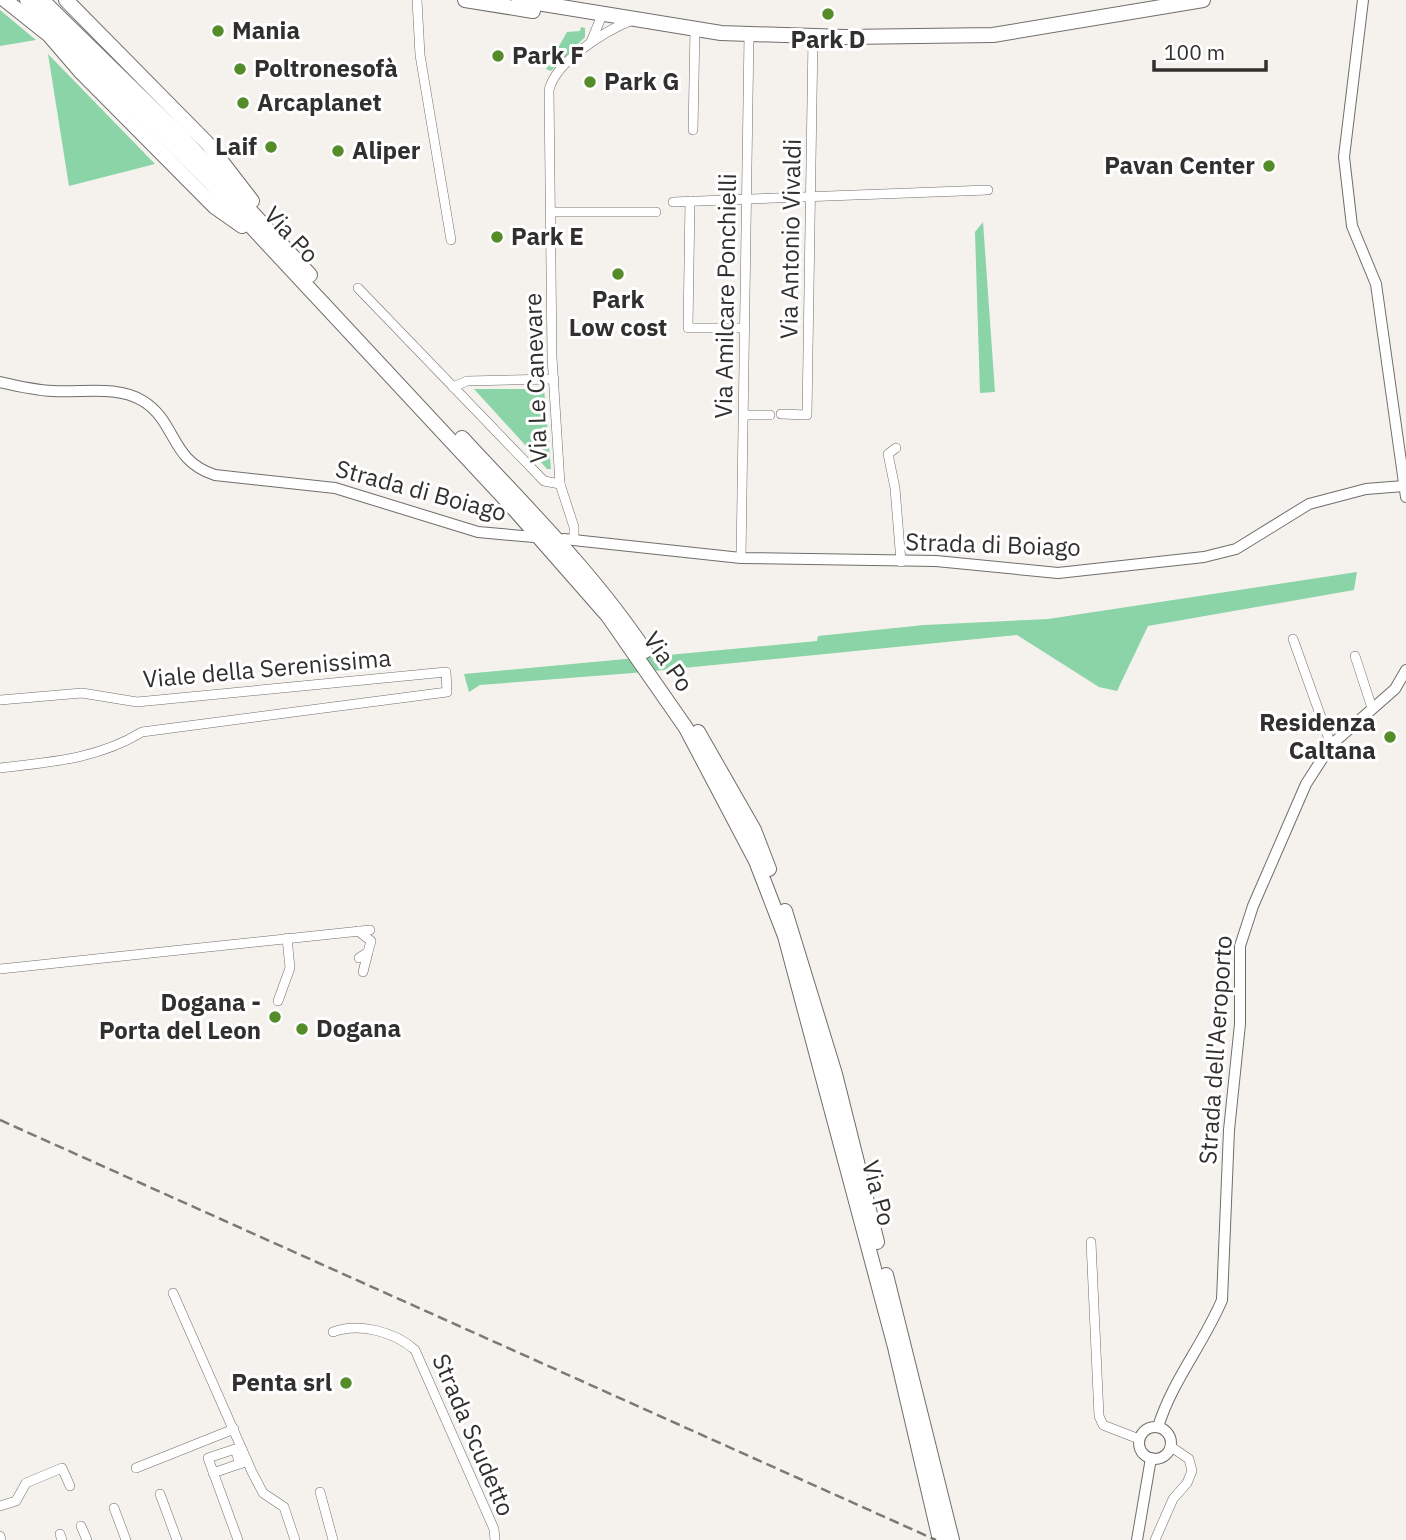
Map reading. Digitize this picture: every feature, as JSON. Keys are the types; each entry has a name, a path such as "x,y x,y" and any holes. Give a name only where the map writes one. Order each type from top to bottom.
{"main road":[{"path":"5,0 49,35 79,71 215,206 275,244"},
{"name":"Via Po","path":"27,0 275,244 552,535 627,624 693,723 754,830 796,939 835,1073 940,1515 952,1540"},
{"name":"Via Po","path":"42,0 180,135 275,244"},
{"path":"66,0 208,144 239,182 275,244"},
{"path":"465,0 538,12 568,10"},
{"path":"519,0 695,29 750,35 813,37 993,35 1203,0"},
{"name":"Via Po","path":"940,1515 940,1540"}],"street":[{"path":"417,0 420,55 451,240"},
{"path":"1363,0 1344,157 1352,226 1376,284 1405,491"},
{"path":"568,10 597,34 605,27 602,15"},
{"name":"Via Le Canevare","path":"569,540 574,527 560,484 554,379 550,84 556,72 590,44 597,34 634,19"},
{"path":"693,130 695,29"},
{"name":"Via Amilcare Ponchielli","path":"741,558 750,35"},
{"name":"Via Antonio Vivaldi","path":"781,414 807,415 813,37"},
{"path":"673,202 988,190"},
{"path":"690,201 688,328 744,328"},
{"path":"551,212 656,212"},
{"path":"358,288 544,481 560,484"},
{"path":"453,387 467,381 554,379"},
{"name":"Strada di Boiago","path":"0,382 52,391 114,392 141,400 162,421 186,460 197,470 215,475 335,488 478,532 534,537"},
{"path":"744,415 770,415"},
{"path":"896,448 888,454 888,464 895,488 901,562"},
{"name":"Strada di Boiago","path":"569,540 741,558 936,561 1058,573 1204,557 1236,549 1309,504 1366,489 1405,491"},
{"path":"1293,639 1331,746"},
{"path":"1355,656 1372,708"},
{"name":"Strada dell'Aeroporto","path":"1158,1427 1172,1391 1212,1324 1222,1300 1229,1130 1240,1024 1240,946 1253,906 1306,784 1331,746 1395,688 1406,670"},
{"name":"Viale della Serenissima","path":"0,700 82,693 137,702 446,672 447,692 142,732 92,755 0,768"},
{"path":"0,969 370,930"},
{"path":"358,931 371,941 363,972"},
{"path":"278,1001 290,968 287,938"},
{"path":"359,958 368,951"},
{"path":"1091,1242 1099,1416 1103,1425 1139,1439"},
{"path":"173,1293 234,1429 244,1462"},
{"name":"Strada Scudetto","path":"333,1332 353,1327 364,1329 396,1338 415,1350 488,1515 495,1540"},
{"path":"1151,1458 1141,1450 1139,1439 1148,1428 1158,1427 1167,1432 1170,1446 1189,1459 1192,1471 1187,1483 1173,1499 1155,1540"},
{"path":"136,1468 234,1429"},
{"path":"1151,1458 1164,1455 1170,1446"},
{"path":"238,1540 208,1458 236,1449 263,1493 284,1507 295,1540"},
{"path":"1137,1540 1151,1458"},
{"path":"213,1473 244,1462"},
{"path":"0,1506 16,1501 26,1483 62,1468 70,1486"},
{"path":"320,1492 333,1540"},
{"path":"160,1494 177,1540"},
{"path":"114,1508 126,1540"},
{"path":"81,1526 87,1540"}],"green space":[{"path":"0,10 36,40 0,46"},
{"path":"581,27 585,28 585,37 551,71 546,69 567,32 580,31"},
{"path":"48,54 155,164 69,186"},
{"path":"983,222 995,392 980,393 975,232"},
{"path":"474,389 544,389 551,469 547,469"},
{"path":"1357,572 1354,590 1148,626 1117,691 1099,687 1017,635 633,673 480,685 469,692 464,674 817,641 818,636 924,625 1048,619"}],"railway":[{"path":"0,1120 936,1540"}],"place":[{"name":"Park D","path":"828,14"},
{"name":"Mania","path":"218,31"},
{"name":"Park F","path":"498,56"},
{"name":"Poltronesofà","path":"240,69"},
{"name":"Park G","path":"590,82"},
{"name":"Arcaplanet","path":"243,103"},
{"name":"Laif","path":"271,147"},
{"name":"Aliper","path":"338,151"},
{"name":"Pavan Center","path":"1269,166"},
{"name":"Park E","path":"497,237"},
{"name":"Park Low cost","path":"618,274"},
{"name":"Residenza Caltana","path":"1390,737"},
{"name":"Dogana - Porta del Leon","path":"275,1017"},
{"name":"Dogana","path":"302,1029"},
{"name":"Penta srl","path":"346,1383"}]}
